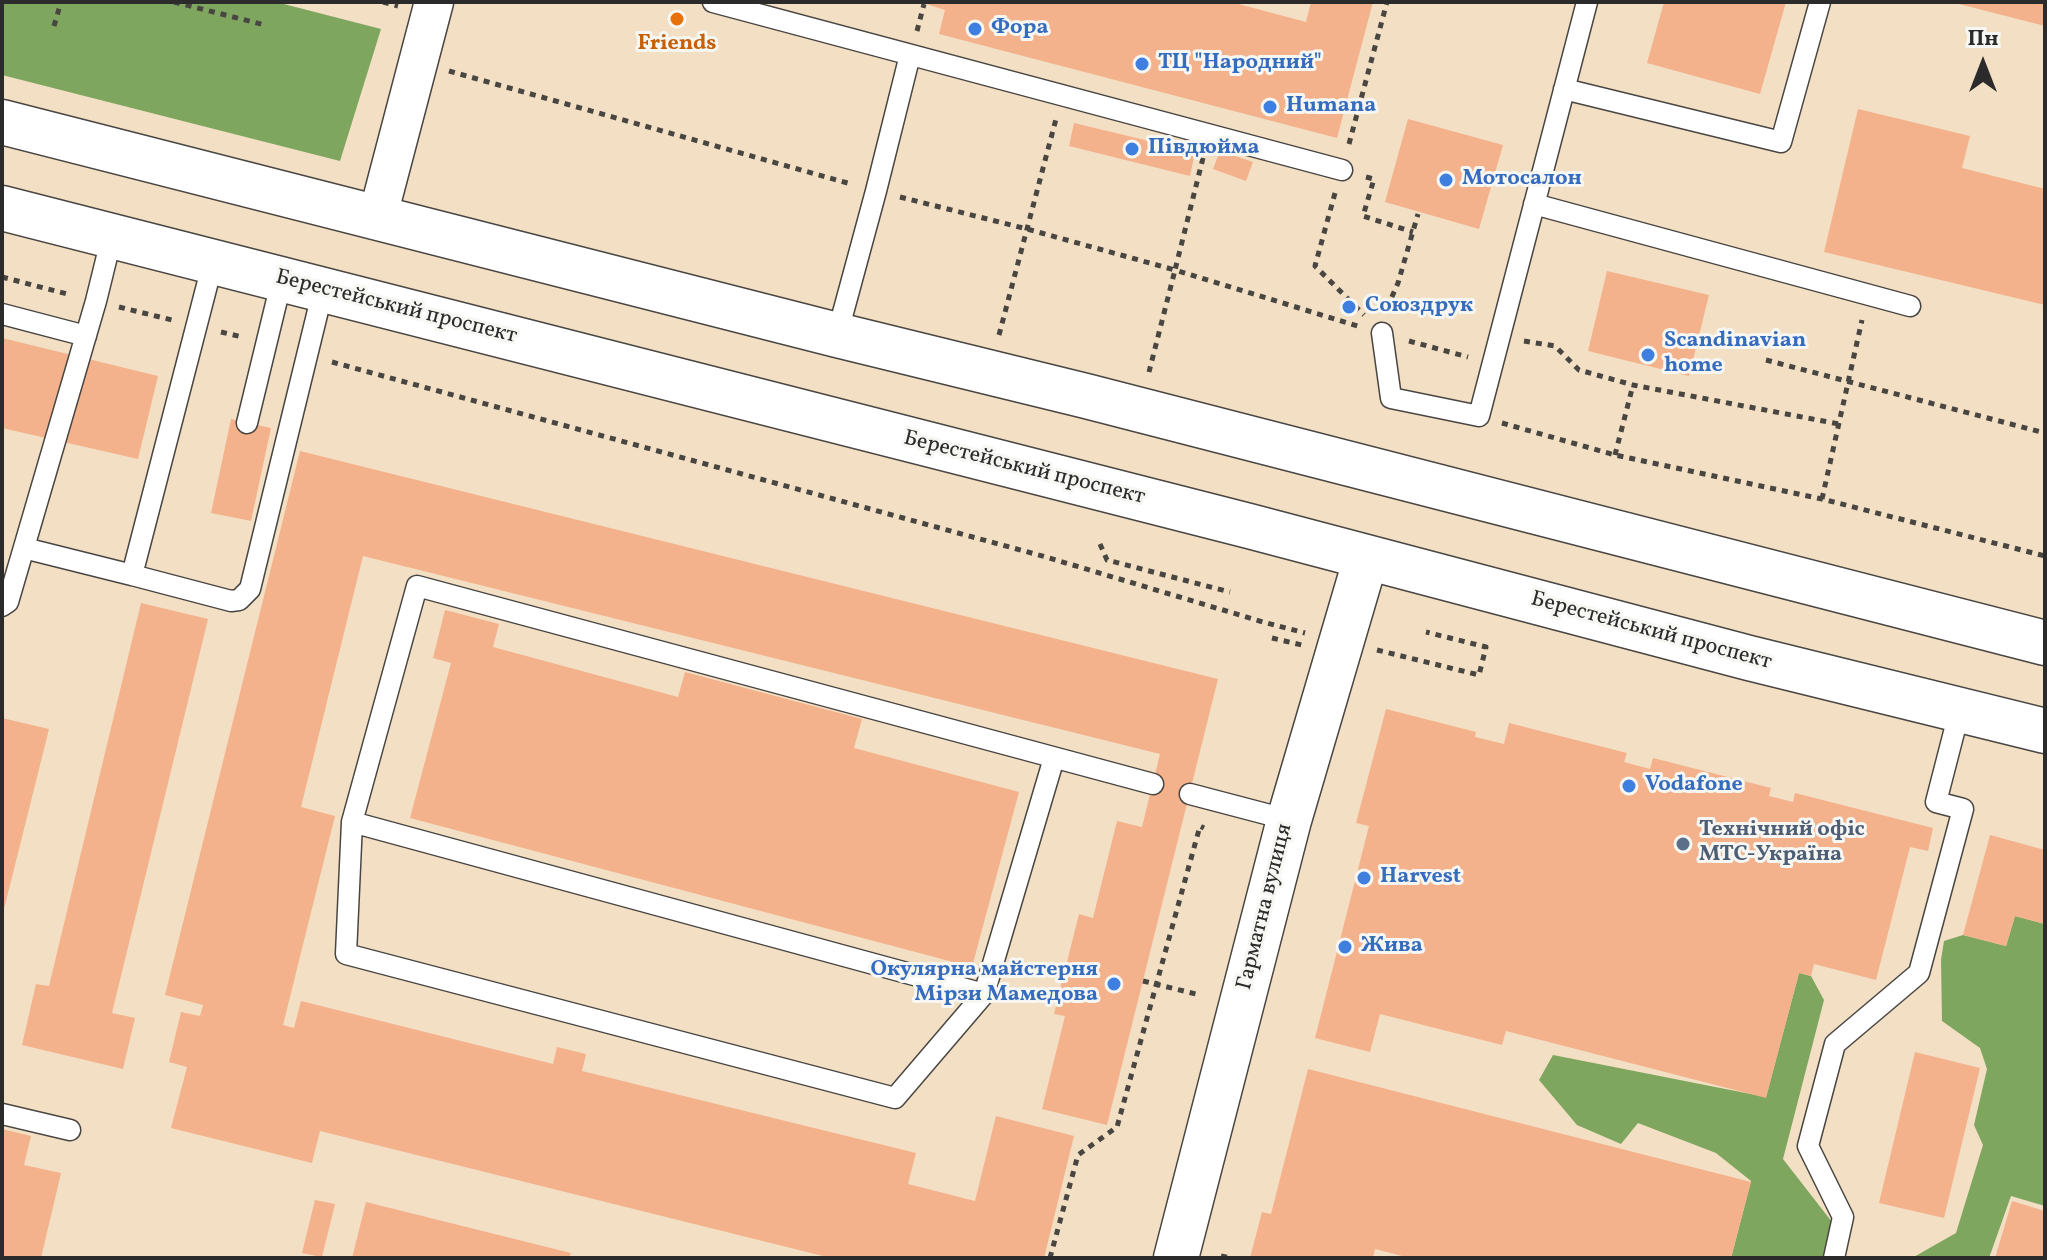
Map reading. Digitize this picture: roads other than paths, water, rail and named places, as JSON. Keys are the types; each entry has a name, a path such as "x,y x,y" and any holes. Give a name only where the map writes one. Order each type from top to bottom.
{"main road":[{"path":"2,122 2045,643"},
{"name":"Берестейський проспект","path":"2,208 1249,526 1749,658 2045,731"},
{"name":"Гарматна вулиця","path":"1176,1258 1289,820 1366,558"}],"street":[{"path":"377,219 434,2"}],"lane":[{"path":"713,2 1349,172"},
{"path":"1382,333 1391,398 1479,416 1587,2"},
{"path":"1564,89 1781,142 1820,2"},
{"path":"837,335 910,55"},
{"path":"1534,204 1910,306"},
{"path":"2,606 8,602 112,236"},
{"path":"132,575 213,262"},
{"path":"247,423 282,279"},
{"path":"24,548 231,601 244,596 250,589 323,290"},
{"path":"2,314 86,336"},
{"path":"1054,758 984,994 895,1098 346,954 352,822 417,586 1153,784"},
{"path":"1834,1258 1843,1217 1808,1146 1835,1044 1919,973 1963,809 1936,802 1960,709"},
{"path":"1190,794 1289,820"},
{"path":"352,822 984,994"},
{"path":"2,1114 70,1130"}],"place":[{"name":"Friends","path":"677,19"},
{"name":"Фора","path":"975,29"},
{"name":"ТЦ \"Народний\"","path":"1142,64"},
{"name":"Humana","path":"1270,107"},
{"name":"Півдюйма","path":"1132,149"},
{"name":"Мотосалон","path":"1446,180"},
{"name":"Союздрук","path":"1349,307"},
{"name":"Scandinavian home","path":"1648,355"},
{"name":"Vodafone","path":"1629,786"},
{"name":"Технічний офіс МТС-Україна","path":"1683,844"},
{"name":"Harvest","path":"1364,878"},
{"name":"Жива","path":"1345,947"},
{"name":"Окулярна майстерня Мірзи Мамедова","path":"1114,984"}]}
